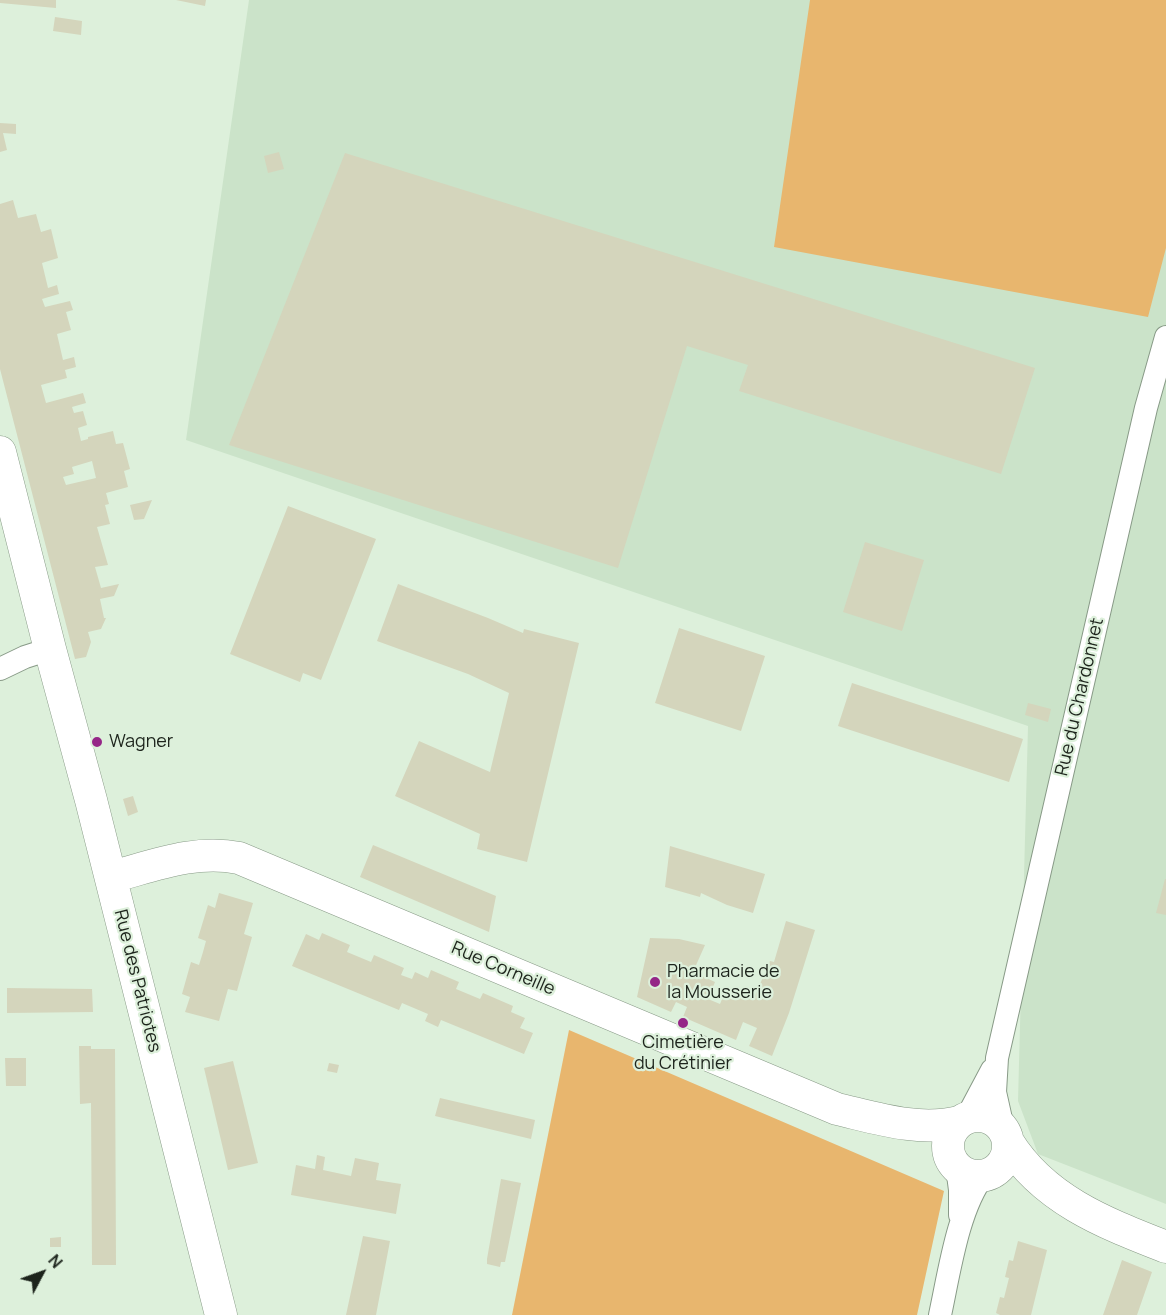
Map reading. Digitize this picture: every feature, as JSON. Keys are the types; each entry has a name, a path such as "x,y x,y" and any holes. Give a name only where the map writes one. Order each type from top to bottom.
{"street":[{"name":"Rue du Chardonnet","path":"1006,1135 995,1092 997,1058 1146,408 1166,337"},
{"name":"Rue des Patriotes","path":"0,452 50,649 80,753 221,1315"},
{"path":"0,669 25,657 50,649"},
{"name":"Rue Corneille","path":"111,878 195,856 239,858 837,1109 891,1121 930,1126 963,1120"},
{"name":"Rue du Chardonnet","path":"963,1120 987,1082 997,1058"},
{"path":"977,1115 987,1117 996,1121 1006,1135 1005,1160 971,1168 948,1149 949,1139 952,1130 963,1120 977,1115"},
{"name":"Rue Corneille","path":"891,1121 925,1136 971,1168 1005,1176 1065,1200 1102,1221 1166,1247"},
{"name":"Rue Corneille","path":"1006,1135 1030,1171 1065,1200"},
{"path":"940,1315 960,1228 960,1190 971,1168"}],"shaded area":[{"path":"249,0 1166,0 1166,1204 1038,1154 1018,1101 1028,726 186,440"},
{"path":"810,0 1166,0 1166,248 1148,317 774,247"},
{"path":"569,1030 944,1191 917,1315 512,1315"}],"building":[{"path":"0,0 56,0 56,8 0,3"},
{"path":"176,0 206,0 205,6"},
{"path":"55,17 82,21 81,35 53,31"},
{"path":"0,123 16,124 16,134 3,133 7,150 0,152"},
{"path":"279,152 284,169 268,173 264,156"},
{"path":"345,153 1035,368 1001,474 739,391 748,365 687,346 618,568 229,445"},
{"path":"13,200 18,218 36,214 41,232 51,229 58,258 42,263 48,288 57,285 59,294 42,299 45,307 70,301 73,310 66,312 71,330 57,334 63,360 74,357 76,367 65,370 67,378 41,385 46,403 83,393 86,403 72,407 74,413 83,411 87,425 78,428 81,441 113,431 116,444 123,443 130,469 124,471 128,487 106,493 109,504 105,505 110,524 97,527 108,565 95,567 101,588 119,584 114,596 100,599 104,618 106,618 101,629 88,632 91,642 86,657 75,659 0,369 0,204","holes":["92,461 96,478 66,485 63,477 74,474 72,467"]},
{"path":"152,500 144,519 134,520 130,505"},
{"path":"288,506 376,539 321,680 303,673 300,682 230,654"},
{"path":"865,542 924,560 902,631 843,612"},
{"path":"398,584 523,633 524,629 579,643 527,862 477,849 480,834 395,796 419,741 490,772 509,693 468,674 377,641"},
{"path":"679,628 765,656 741,731 655,703"},
{"path":"852,683 1023,739 1009,782 838,726"},
{"path":"1028,703 1051,709 1048,722 1025,715"},
{"path":"133,796 138,812 128,816 123,799"},
{"path":"373,845 496,896 489,932 360,877"},
{"path":"670,846 765,874 753,913 727,905 701,893 700,897 665,887"},
{"path":"1166,879 1166,915 1156,913"},
{"path":"219,893 253,903 244,934 252,937 237,991 228,989 219,1021 185,1012 190,997 182,994 191,962 199,965 203,952 206,941 198,938 208,905 215,908"},
{"path":"786,921 815,930 789,1013 772,1056 749,1046 757,1028 743,1022 736,1040 683,1017 687,1007 676,1002 671,1012 637,997 650,938 679,939 705,945 693,972 715,982 708,999 720,1004 727,987 754,998 770,961 774,962"},
{"path":"322,933 350,945 347,952 371,962 374,955 404,968 401,975 412,979 415,972 428,978 431,970 459,982 456,989 480,999 483,993 513,1006 511,1012 525,1018 520,1028 533,1033 524,1054 441,1020 438,1027 425,1021 428,1014 402,1003 399,1010 292,966 306,934 319,940"},
{"path":"7,988 92,989 93,1012 7,1013"},
{"path":"79,1046 91,1046 91,1049 115,1049 116,1265 92,1265 91,1103 80,1104"},
{"path":"5,1058 26,1058 26,1086 6,1086"},
{"path":"233,1061 258,1163 228,1170 204,1068"},
{"path":"329,1063 339,1065 337,1073 327,1071"},
{"path":"440,1098 535,1120 531,1139 435,1116"},
{"path":"317,1155 325,1157 323,1170 351,1176 355,1158 379,1163 376,1180 401,1184 396,1214 291,1195 296,1165 315,1169"},
{"path":"501,1179 521,1183 505,1262 501,1262 500,1267 487,1264 487,1259"},
{"path":"363,1236 390,1241 376,1315 346,1315"},
{"path":"61,1237 61,1247 50,1247 50,1238"},
{"path":"1018,1241 1047,1250 1031,1315 1000,1315 996,1313 1000,1297 1004,1298 1009,1278 1005,1277 1009,1260 1013,1261"},
{"path":"1122,1260 1152,1272 1137,1315 1103,1315"}],"place":[{"name":"Wagner","path":"97,742"},
{"name":"Pharmacie de la Mousserie","path":"655,982"},
{"name":"Cimetière du Crétinier","path":"683,1023"}]}
